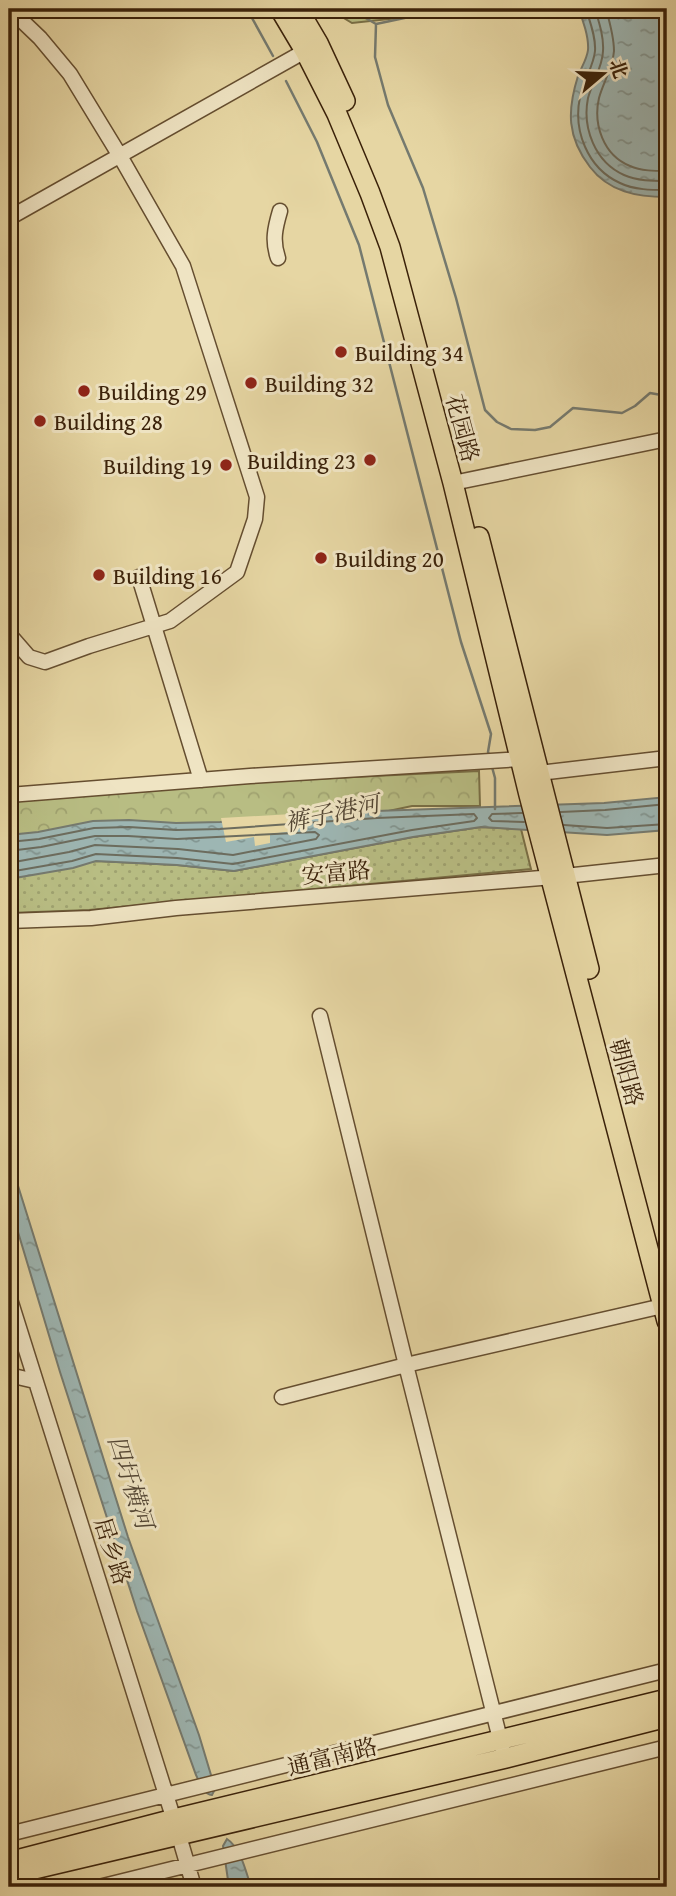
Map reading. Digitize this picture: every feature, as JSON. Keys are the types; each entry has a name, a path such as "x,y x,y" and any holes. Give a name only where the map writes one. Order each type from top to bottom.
{"main road":[{"name":"花园路","path":"280,9 311,47 362,137 401,244 521,759 537,794 558,876"},
{"name":"花园路","path":"298,9 311,47"},
{"name":"花园路","path":"458,482 539,773 537,794"},
{"name":"朝阳路","path":"558,876 667,1269"},
{"name":"朝阳路","path":"558,876 665,1301"},
{"name":"通富南路","path":"503,1749 667,1699"},
{"name":"通富南路","path":"9,1862 176,1827 503,1749 667,1717"},
{"name":"通富南路","path":"9,1875 176,1827"}],"street":[{"path":"9,16 18,16 40,37 70,74 183,266 257,497 255,519 237,572 170,621 45,662 29,657 9,634"},
{"path":"9,218 311,47"},
{"path":"278,258 274,248 274,231 280,211"},
{"path":"458,482 667,439"},
{"path":"139,577 201,780"},
{"path":"539,773 667,758"},
{"path":"9,795 521,759"},
{"name":"安富路","path":"9,921 91,918 176,908 667,865"},
{"path":"320,1016 503,1749"},
{"name":"居乡路","path":"9,1296 13,1328 35,1381 194,1887"},
{"path":"282,1397 665,1301"},
{"path":"9,1375 35,1381"},
{"path":"9,1834 667,1670"},
{"path":"99,1887 667,1746"}],"green space":[{"path":"329,9 483,9 352,23"},
{"path":"479,771 480,806 412,806 294,831 9,841 9,802 250,782"},
{"path":"481,827 521,829 531,869 89,910 9,913 9,867 96,861 234,871"}],"water":[{"path":"578,9 667,9 667,197 634,194 615,187 598,175 582,156 571,123 572,101 588,50"},
{"path":"667,797 667,830 607,835 481,827 234,871 96,861 73,868 9,879 9,835 93,821 220,822 376,811 604,803"},
{"path":"9,1157 128,1537 199,1735 214,1785 212,1795 204,1790 196,1775 137,1611 60,1372 9,1202"},
{"path":"227,1839 239,1854 251,1887 229,1887 223,1846"}],"pier":[{"path":"292,814 294,831 270,834 270,843 255,846 254,837 226,842 221,818"}],"waterway":[{"path":"247,9 273,56"},
{"path":"350,9 376,24 428,13 487,9"},
{"path":"376,24 375,57 388,105 423,188 456,298 485,410 497,422 511,429 535,430 550,427 573,408 622,413 650,393 667,396"},
{"path":"286,81 317,142 359,245 461,642 491,734 488,752 490,757"},
{"path":"492,767 495,778 495,809"}],"place":[{"name":"Building 34","path":"341,352"},
{"name":"Building 32","path":"251,383"},
{"name":"Building 29","path":"84,391"},
{"name":"Building 28","path":"40,421"},
{"name":"Building 23","path":"370,460"},
{"name":"Building 19","path":"226,465"},
{"name":"Building 20","path":"321,558"},
{"name":"Building 16","path":"99,575"}],"water label":[{"name":"裤子港河","path":"332,813"},
{"name":"四圩横河","path":"131,1482"}]}
